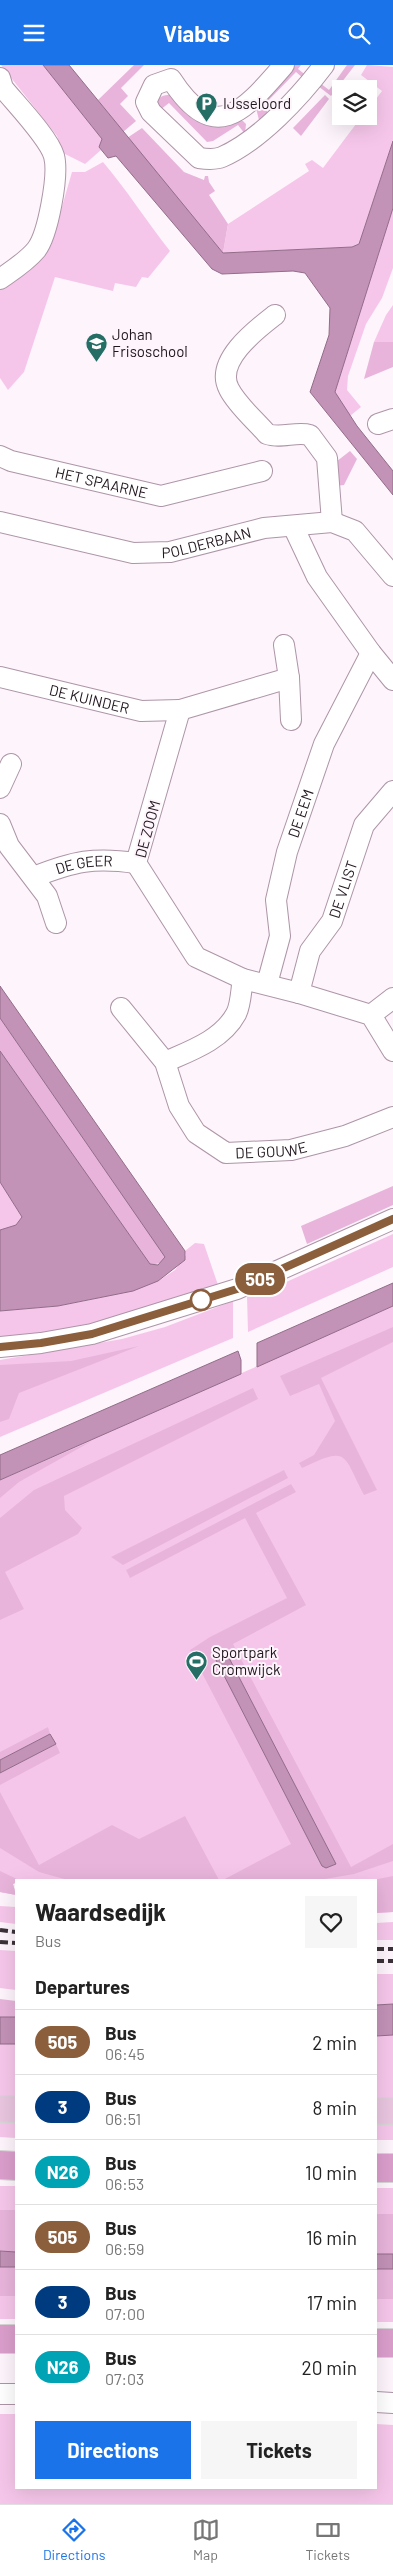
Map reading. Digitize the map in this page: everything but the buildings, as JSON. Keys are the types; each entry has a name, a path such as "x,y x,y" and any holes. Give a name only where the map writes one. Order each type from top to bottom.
{"highway":[{"path":"0,2165 15,2165"},
{"path":"377,2167 393,2168"},
{"path":"0,2339 15,2339"},
{"path":"377,2343 393,2343"}],"main road":[{"path":"0,2109 15,2109"},
{"path":"377,2111 393,2111"}],"street":[{"path":"284,65 244,107 234,114 218,118 206,116 194,108 181,95 169,72 154,85 146,102 151,112 199,158 221,158 288,109 324,65"},
{"path":"0,78 3,88 46,141 54,155 55,176 54,193 38,248 22,264 0,279"},
{"path":"244,107 264,128"},
{"path":"275,315 234,351 226,376 228,388 267,434 275,437 301,432 310,435 327,458 332,522"},
{"name":"HET SPAARNE","path":"0,456 10,461 161,496 262,471"},
{"name":"POLDERBAAN","path":"0,523 132,553 170,551 264,528 332,522 355,531 393,576"},
{"path":"293,526 317,577 371,653 393,680"},
{"path":"284,645 289,678 291,720"},
{"name":"DE EEM","path":"267,985 280,936 276,900 287,852 324,744 371,653"},
{"name":"DE KUINDER","path":"0,677 141,711 180,710"},
{"path":"180,710 289,678"},
{"name":"DE ZOOM","path":"180,710 136,863 196,957 243,979 299,993 371,1015"},
{"path":"0,788 10,764"},
{"name":"DE VLIST","path":"299,993 310,951 332,921 364,825 393,791"},
{"name":"DE GEER","path":"0,823 9,846 47,896 56,923"},
{"name":"DE GEER","path":"34,877 65,865 105,859 136,863"},
{"path":"165,1063 204,1045 222,1032 237,1013 243,979"},
{"path":"393,998 371,1015 393,1051"},
{"name":"DE GOUWE","path":"121,1008 165,1063 179,1106 196,1133 226,1153 291,1150 345,1136 393,1117"},
{"path":"0,1347 41,1343 92,1334 237,1289 393,1219"},
{"path":"0,2394 15,2394"},
{"path":"377,2402 393,2403"}],"shaded area":[{"path":"1,65 43,65 102,139 99,147 101,150 85,164 63,153 57,136"},
{"path":"43,65 69,65 223,253 352,247 359,244 393,141 393,208 335,392 357,426 393,471 393,495 310,392 329,335 330,308 305,273 293,271 222,274 212,269 116,156 108,158 99,147 102,139"},
{"path":"134,65 144,65 121,88 128,96 120,104 136,121 123,132 98,100"},
{"path":"294,65 301,65 298,69 307,76 304,79 296,72 263,106 269,114 259,120 256,108"},
{"path":"347,65 355,65 343,80 336,80"},
{"path":"367,65 393,67 393,141 359,244 352,247 223,253 228,224 309,171 305,164 312,160 323,168 355,125 377,125 377,98 382,91 377,87 377,80 368,80 361,75"},
{"path":"320,83 329,90 332,86 331,96 318,86"},
{"path":"170,95 236,121 243,121 246,124 245,134 238,125 213,141 207,142 169,103 160,110 157,104 159,99"},
{"path":"325,95 329,99 301,136 293,128"},
{"path":"142,128 184,172 204,180 205,176 208,176 209,182 215,191 209,195 228,224 223,253 127,138"},
{"path":"103,162 170,251 148,278 142,277 136,287 115,283 113,291 55,277 24,372 8,390 0,378 0,286 33,263 51,245 72,172 85,172"},
{"path":"393,208 393,268 382,298 366,324 348,376 347,390 361,407 350,416 335,392 336,384"},
{"path":"393,305 393,342 374,342 386,315"},
{"path":"374,342 393,342 393,367 364,379"},
{"path":"350,451 357,459 344,485 334,486 332,465"},
{"path":"0,986 185,1251 185,1260 158,1281 133,1291 58,1306 0,1311 0,1230 16,1225 22,1217 0,1182 0,1051 150,1264 158,1265 165,1257 0,1018"},
{"path":"0,1018 166,1257 161,1263 150,1265 0,1051"},
{"path":"0,1182 22,1217 16,1225 0,1230"},
{"path":"393,1186 393,1205 307,1244 301,1226"},
{"path":"393,1234 393,1267 248,1332 247,1296 284,1283"},
{"path":"195,1243 204,1244 218,1285 110,1321 60,1331 0,1338 0,1311 58,1306 90,1300 158,1281 175,1270 186,1255 185,1251"},
{"path":"393,1283 393,1306 257,1367 257,1343"},
{"path":"233,1301 233,1338 0,1437 0,1360 122,1339 165,1327"},
{"name":"Sportpark Cromwijck","path":"393,1306 393,1912 377,1913 377,1879 15,1879 15,1883 13,1884 15,1895 0,1892 0,1480"},
{"path":"393,1327 393,1342 321,1378 377,1490 364,1495 352,1470 342,1457 328,1457 302,1468 299,1463 314,1455 335,1421 319,1384 290,1396 280,1376"},
{"path":"139,1346 19,1393 9,1419 0,1422 0,1365 71,1361"},
{"path":"238,1351 241,1360 241,1374 0,1480 0,1455"},
{"path":"253,1388 258,1399 64,1496 65,1510 82,1528 78,1534 5,1572 24,1609 0,1620 0,1518 34,1490"},
{"path":"92,1441 19,1482 0,1498 0,1480"},
{"path":"284,1470 288,1478 123,1565 111,1557"},
{"path":"291,1484 296,1492 256,1513 306,1605 233,1644 351,1867 393,1844 393,1861 354,1874 325,1879 225,1879 291,1844 190,1650 210,1637 287,1598 245,1518 130,1578 126,1570"},
{"path":"223,1652 228,1656 336,1864 326,1868 322,1866 216,1660 216,1655"},
{"path":"48,1727 50,1734 0,1760 0,1752"},
{"path":"50,1734 56,1744 0,1773 0,1760"},
{"path":"56,1744 60,1753 0,1785 0,1773"},
{"path":"0,1792 39,1865 112,1825 139,1839 185,1816 218,1879 64,1879 39,1872 0,1848"},
{"path":"0,1871 17,1879 13,1884 15,1895 0,1892"},
{"path":"393,1876 393,1912 377,1913 377,1879"},
{"path":"0,1906 15,1907 15,1924 0,1922"},
{"path":"393,1922 393,1940 377,1940 377,1923"},
{"path":"0,1950 15,1951 15,1990 0,1988"},
{"path":"377,1974 393,1974 393,2004 377,2005"},
{"path":"0,1999 15,2001 15,2017 0,2017"},
{"path":"393,2004 393,2035 377,2036 377,2005"},
{"path":"0,2017 15,2017 15,2044 0,2044"},
{"path":"393,2035 393,2101 377,2101 377,2036"},
{"path":"0,2044 15,2044 15,2099 0,2099"},
{"path":"0,2118 15,2118 15,2138 0,2137"},
{"path":"377,2121 393,2121 393,2140 377,2140"},
{"path":"0,2186 15,2186 15,2210 0,2210"},
{"path":"377,2188 393,2188 393,2214 377,2214"},
{"path":"0,2210 15,2210 15,2252 0,2251"},
{"path":"377,2214 393,2214 393,2254 377,2254"},
{"path":"0,2251 15,2252 15,2267 0,2267"},
{"path":"377,2254 393,2254 393,2269 377,2269"},
{"path":"0,2267 15,2267 15,2296 0,2296"},
{"path":"377,2269 393,2269 393,2299 377,2299"},
{"path":"0,2296 15,2296 15,2319 0,2319"},
{"path":"377,2299 393,2299 393,2322 377,2322"},
{"path":"0,2414 15,2414 15,2489 377,2489 377,2424 393,2425 393,2504 0,2504"}],"railway":[{"path":"0,1930 15,1932"},
{"path":"0,1942 15,1943"},
{"path":"377,1949 393,1949"},
{"path":"377,1961 393,1961"}],"bus line":[{"name":"505","path":"0,1347 41,1343 92,1334 237,1289 393,1219"}],"place":[{"name":"IJsseloord","path":"207,122"},
{"name":"Johan Frisoschool","path":"96,362"},
{"name":"Sportpark Cromwijck","path":"196,1680"}]}
